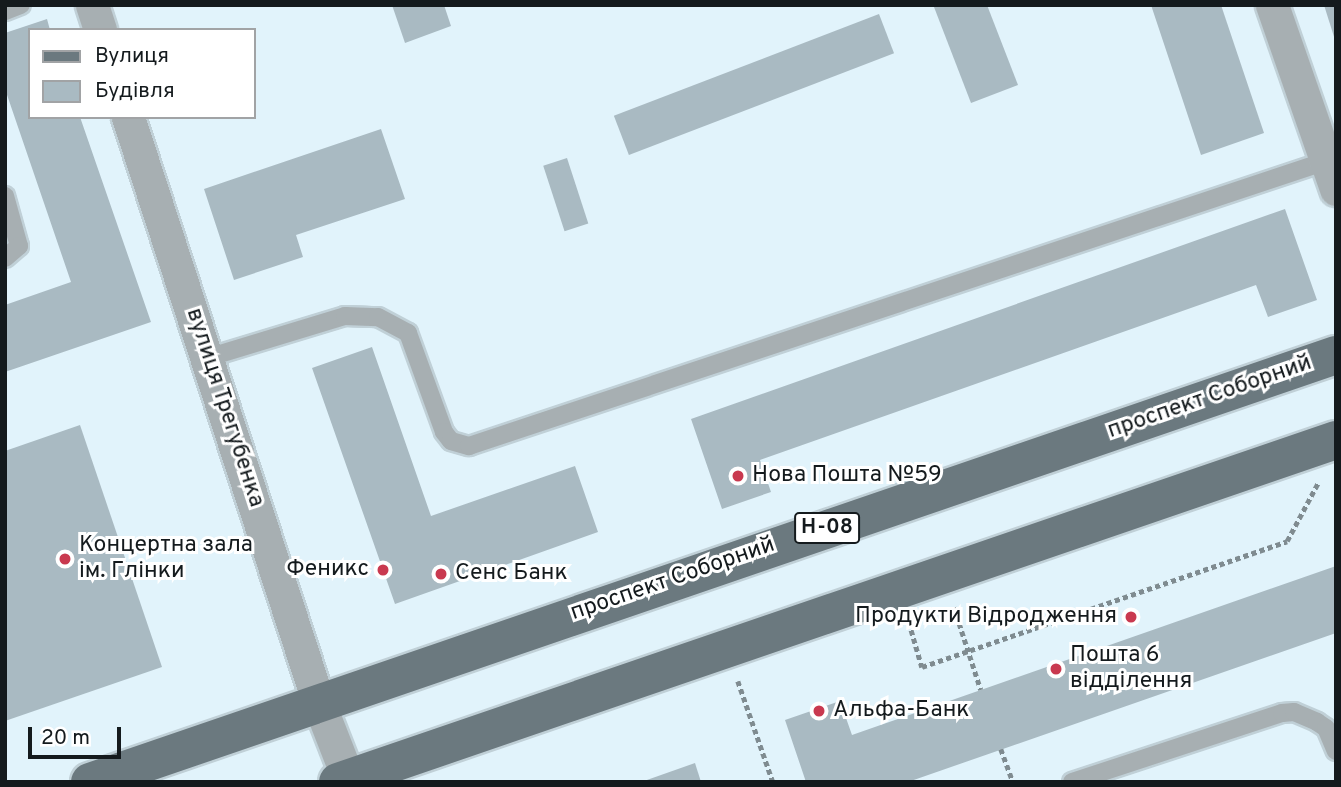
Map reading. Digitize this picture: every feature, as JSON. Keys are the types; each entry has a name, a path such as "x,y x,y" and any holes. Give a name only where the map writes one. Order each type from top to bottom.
{"main road":[{"name":"проспект Соборний","path":"90,782 318,701 1336,355"},
{"path":"343,780 1336,440"}],"street":[{"path":"92,5 99,28"},
{"path":"1272,5 1331,175"},
{"name":"вулиця Трегубенка","path":"129,119 210,357 343,780"}],"lane":[{"path":"5,11 22,5"},
{"path":"210,357 345,316 378,317 408,333 444,432 452,441 469,446 1331,175"},
{"path":"5,196 19,246 5,258"},
{"path":"1072,782 1282,713 1294,712 1326,728 1336,751"}],"path":[{"path":"907,617 922,667 1287,541 1318,482"},
{"path":"953,602 981,690"},
{"path":"735,674 774,782"},
{"path":"1001,749 1013,782"}],"building":[{"path":"392,5 444,5 451,26 405,43"},
{"path":"987,5 1018,85 971,103 934,7"},
{"path":"1151,5 1221,5 1264,133 1201,155"},
{"path":"1324,5 1336,5 1336,40 1335,40"},
{"path":"879,14 894,53 629,155 614,116"},
{"path":"47,19 49,28 28,28 28,119 81,119 151,322 5,372 5,305 71,282 5,89 5,33"},
{"path":"381,129 405,199 296,235 303,257 234,280 204,189"},
{"path":"567,158 588,224 565,231 543,166"},
{"path":"1285,209 1317,300 1268,317 1256,285 760,460 771,492 722,509 691,419"},
{"path":"372,347 431,516 575,466 598,532 395,604 312,368"},
{"name":"Концертна зала ім. Глінки","path":"80,425 162,667 5,721 5,451"},
{"path":"1336,566 1336,633 908,782 806,782 785,720 840,701 852,735"},
{"path":"695,763 701,782 644,782 644,781"}],"place":[{"name":"Нова Пошта №59","path":"738,476"},
{"name":"Концертна зала ім. Глінки","path":"65,559"},
{"name":"Феникс","path":"383,570"},
{"name":"Сенс Банк","path":"441,574"},
{"name":"Продукти Відродження","path":"1131,617"},
{"name":"Пошта 6 відділення","path":"1056,669"},
{"name":"Альфа-Банк","path":"819,711"}]}
